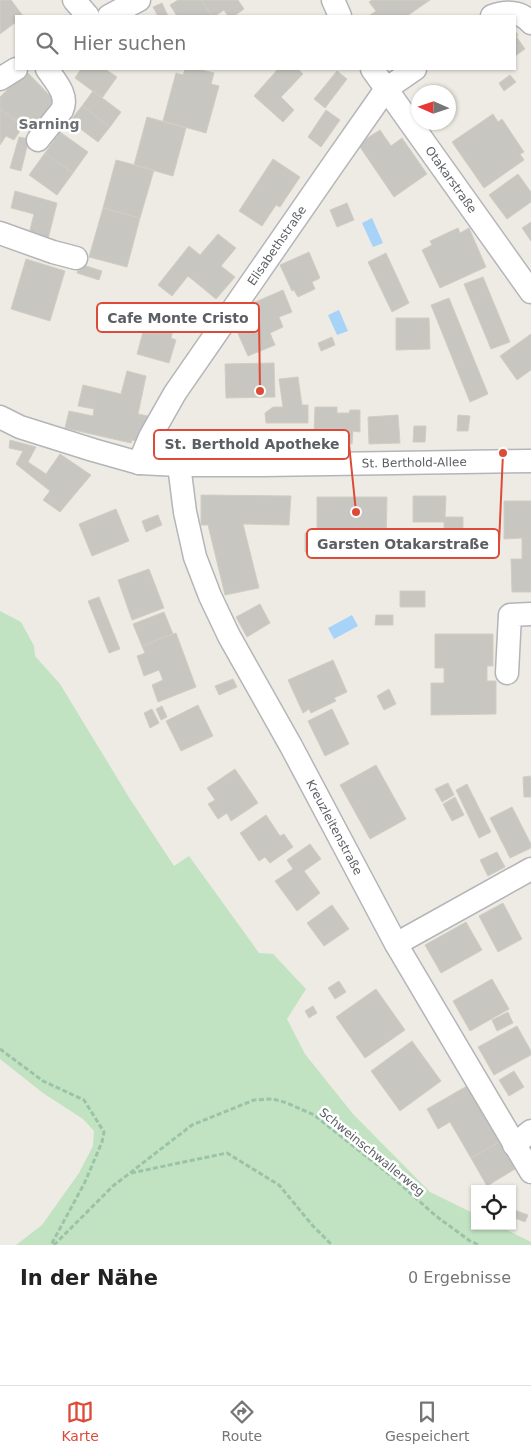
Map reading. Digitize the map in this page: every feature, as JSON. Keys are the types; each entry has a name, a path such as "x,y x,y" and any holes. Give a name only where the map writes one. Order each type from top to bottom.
{"street":[{"path":"74,0 87,15"},
{"path":"111,15 139,0"},
{"path":"333,0 340,15"},
{"path":"496,15 508,12 522,16 531,23"},
{"path":"38,140 64,105 63,94 48,70"},
{"name":"Otakarstraße","path":"373,70 531,292"},
{"name":"Elisabethstraße","path":"139,462 150,437 178,387 386,89 414,70"},
{"path":"7,235 53,252 76,258"},
{"name":"St. Berthold-Allee","path":"0,417 20,427 139,462 179,465 531,461"},
{"name":"Kreuzleitenstraße","path":"179,465 195,557 210,596 229,636 291,746 396,944 531,1172"},
{"path":"508,673 520,615"},
{"path":"396,944 531,869"},
{"path":"514,1145 531,1131"}],"path":[{"path":"0,1049 44,1081 84,1100 104,1132 102,1142 85,1182 53,1245"},
{"name":"Schweinschwallerweg","path":"53,1245 113,1186 192,1125 254,1100 273,1099 287,1102 314,1115 390,1175 436,1216 479,1245"},
{"path":"129,1173 227,1153 279,1185 313,1226 332,1245"}],"green space":[{"path":"0,611 21,622 34,646 35,656 60,684 130,799 174,866 189,856 259,953 273,954 306,989 287,1019 305,1054 353,1114 430,1192 471,1212 471,1230 507,1230 531,1242 531,1245 16,1245 42,1225 79,1173 93,1146 94,1131 83,1119 43,1093 0,1059"}],"water":[{"path":"372,218 383,243 373,247 362,223"},
{"path":"339,310 348,331 337,335 328,315"},
{"path":"352,615 358,626 334,639 328,628"}],"building":[{"path":"0,0 11,0 22,15 15,15 15,23 0,34"},
{"path":"178,0 201,0 211,15 176,15 170,5"},
{"path":"201,0 238,0 244,9 235,15 227,15 224,10 216,15 211,15"},
{"path":"372,0 430,0 408,15 370,15 376,11 369,2"},
{"path":"162,3 168,15 157,15 153,7"},
{"path":"516,36 525,49 516,55"},
{"path":"80,70 106,70 117,77 102,98 75,78"},
{"path":"185,70 202,70 214,73 211,84 219,86 206,133 163,121 176,73 183,75"},
{"path":"277,70 299,70 303,74 281,97 294,110 283,122 254,96"},
{"path":"26,71 57,103 29,131 0,109 0,97"},
{"path":"337,71 347,79 325,108 314,99"},
{"path":"510,75 516,82 504,91 499,83"},
{"path":"93,91 121,112 110,127 82,106"},
{"path":"82,106 110,127 98,142 70,121"},
{"path":"0,109 23,126 14,140 6,136 0,145"},
{"path":"326,110 340,120 321,147 308,137"},
{"path":"493,114 498,122 502,119 524,152 520,154 524,160 484,188 452,142"},
{"path":"147,117 186,128 173,176 134,165"},
{"path":"380,130 391,146 402,138 427,174 394,197 358,144"},
{"path":"60,132 88,152 73,173 45,153"},
{"path":"19,137 29,139 21,171 10,168"},
{"path":"45,153 73,173 57,195 29,175"},
{"path":"273,159 300,177 280,207 276,205 262,226 239,211"},
{"path":"116,160 154,170 140,218 103,208"},
{"path":"518,174 531,192 531,202 507,219 489,195"},
{"path":"15,191 57,203 47,243 28,238 34,214 11,208"},
{"path":"347,203 354,220 337,227 330,210"},
{"path":"103,208 140,218 127,267 89,257"},
{"path":"531,222 531,241 522,228"},
{"path":"458,228 460,233 469,228 486,267 440,288 422,250 432,245 430,241"},
{"path":"218,234 236,248 221,266 235,277 216,299 188,276 172,296 158,285 189,246 200,255"},
{"path":"309,252 320,278 312,282 315,289 298,297 294,290 292,291 280,265"},
{"path":"386,253 409,303 392,312 368,262"},
{"path":"26,259 65,271 50,321 11,309"},
{"path":"80,264 102,271 99,280 77,273"},
{"path":"483,277 510,342 491,349 464,284"},
{"path":"283,290 292,312 279,317 283,327 270,333 275,345 248,356 236,329 259,319 253,303"},
{"path":"449,298 488,394 470,402 431,305"},
{"path":"155,317 175,323 171,338 176,340 169,363 137,354 143,332 150,333"},
{"path":"396,318 429,318 430,349 396,350"},
{"path":"531,334 531,370 517,380 500,356"},
{"path":"332,337 335,345 321,351 318,343"},
{"path":"274,363 275,397 226,398 225,364"},
{"path":"127,371 146,376 138,414 148,416 142,443 132,440 131,443 65,428 69,411 93,416 94,409 78,406 83,385 121,394"},
{"path":"298,377 302,405 308,405 308,423 266,423 265,413 273,407 283,407 279,379"},
{"path":"315,407 337,407 337,413 349,413 350,410 360,410 360,432 353,431 352,444 322,444 322,434 314,434"},
{"path":"398,415 400,443 369,444 368,417"},
{"path":"458,415 470,416 468,431 457,431"},
{"path":"414,426 426,426 425,442 413,442"},
{"path":"10,440 36,447 28,462 46,474 60,454 91,475 60,512 43,500 50,491 16,464 23,451 9,448"},
{"path":"201,495 291,496 289,525 243,524 259,588 225,595 208,525 201,525"},
{"path":"413,496 446,496 445,517 463,517 463,533 444,533 444,522 413,522"},
{"path":"317,497 387,497 386,545 321,544 321,552 305,552 305,533 317,533"},
{"path":"504,501 531,501 531,592 512,592 511,559 522,559 522,538 504,539"},
{"path":"116,509 129,541 92,556 79,524"},
{"path":"158,515 162,525 146,532 142,521"},
{"path":"149,569 164,608 132,620 118,580"},
{"path":"400,591 425,591 425,607 400,607"},
{"path":"99,597 120,649 109,653 88,601"},
{"path":"260,604 270,623 247,637 236,617"},
{"path":"164,612 173,634 142,646 133,624"},
{"path":"376,615 393,615 393,625 375,625"},
{"path":"176,633 196,687 158,702 152,685 163,680 159,670 144,676 137,656 145,653 142,646"},
{"path":"435,634 493,634 493,666 487,666 487,681 496,681 496,714 431,715 431,683 444,683 444,668 435,668"},
{"path":"333,660 347,692 334,698 336,701 311,713 309,709 303,713 288,680"},
{"path":"233,679 237,687 219,695 215,686"},
{"path":"389,689 396,704 384,710 377,696"},
{"path":"198,705 213,736 181,751 166,721"},
{"path":"162,706 167,717 161,720 156,709"},
{"path":"152,709 159,723 150,728 144,713"},
{"path":"332,709 349,744 325,756 308,721"},
{"path":"376,765 406,819 370,839 340,785"},
{"path":"235,769 258,803 231,821 227,813 218,819 208,804 215,800 207,788"},
{"path":"531,776 531,797 524,797 523,777"},
{"path":"448,783 454,795 442,802 435,789"},
{"path":"467,784 491,832 479,838 456,790"},
{"path":"455,797 464,815 452,821 443,804"},
{"path":"512,807 531,844 531,848 510,858 490,818"},
{"path":"266,815 280,836 284,834 293,847 270,863 265,857 259,861 240,833"},
{"path":"310,844 321,859 304,871 320,893 297,911 275,881 293,869 287,860"},
{"path":"497,852 505,867 488,876 480,860"},
{"path":"503,903 522,939 498,952 479,916"},
{"path":"332,905 349,929 324,946 307,923"},
{"path":"466,922 482,950 441,973 425,945"},
{"path":"492,979 509,1009 470,1031 453,1001"},
{"path":"339,981 346,992 335,999 328,988"},
{"path":"376,989 405,1030 365,1058 336,1017"},
{"path":"313,1006 317,1013 309,1018 305,1011"},
{"path":"508,1012 513,1023 497,1031 492,1020"},
{"path":"517,1026 531,1051 531,1055 494,1075 478,1047"},
{"path":"412,1041 441,1081 400,1111 371,1071"},
{"path":"514,1071 524,1087 509,1096 499,1080"},
{"path":"467,1086 499,1142 471,1158 450,1122 438,1129 427,1109"},
{"path":"499,1142 515,1169 486,1185 471,1158"},
{"path":"516,1210 528,1215 525,1222 516,1219"}],"place":[{"name":"Cafe Monte Cristo","path":"260,391"},
{"name":"Garsten Otakarstraße","path":"503,453"},
{"name":"St. Berthold Apotheke","path":"356,512"}],"district":[{"name":"Sarning","path":"49,124"}]}
